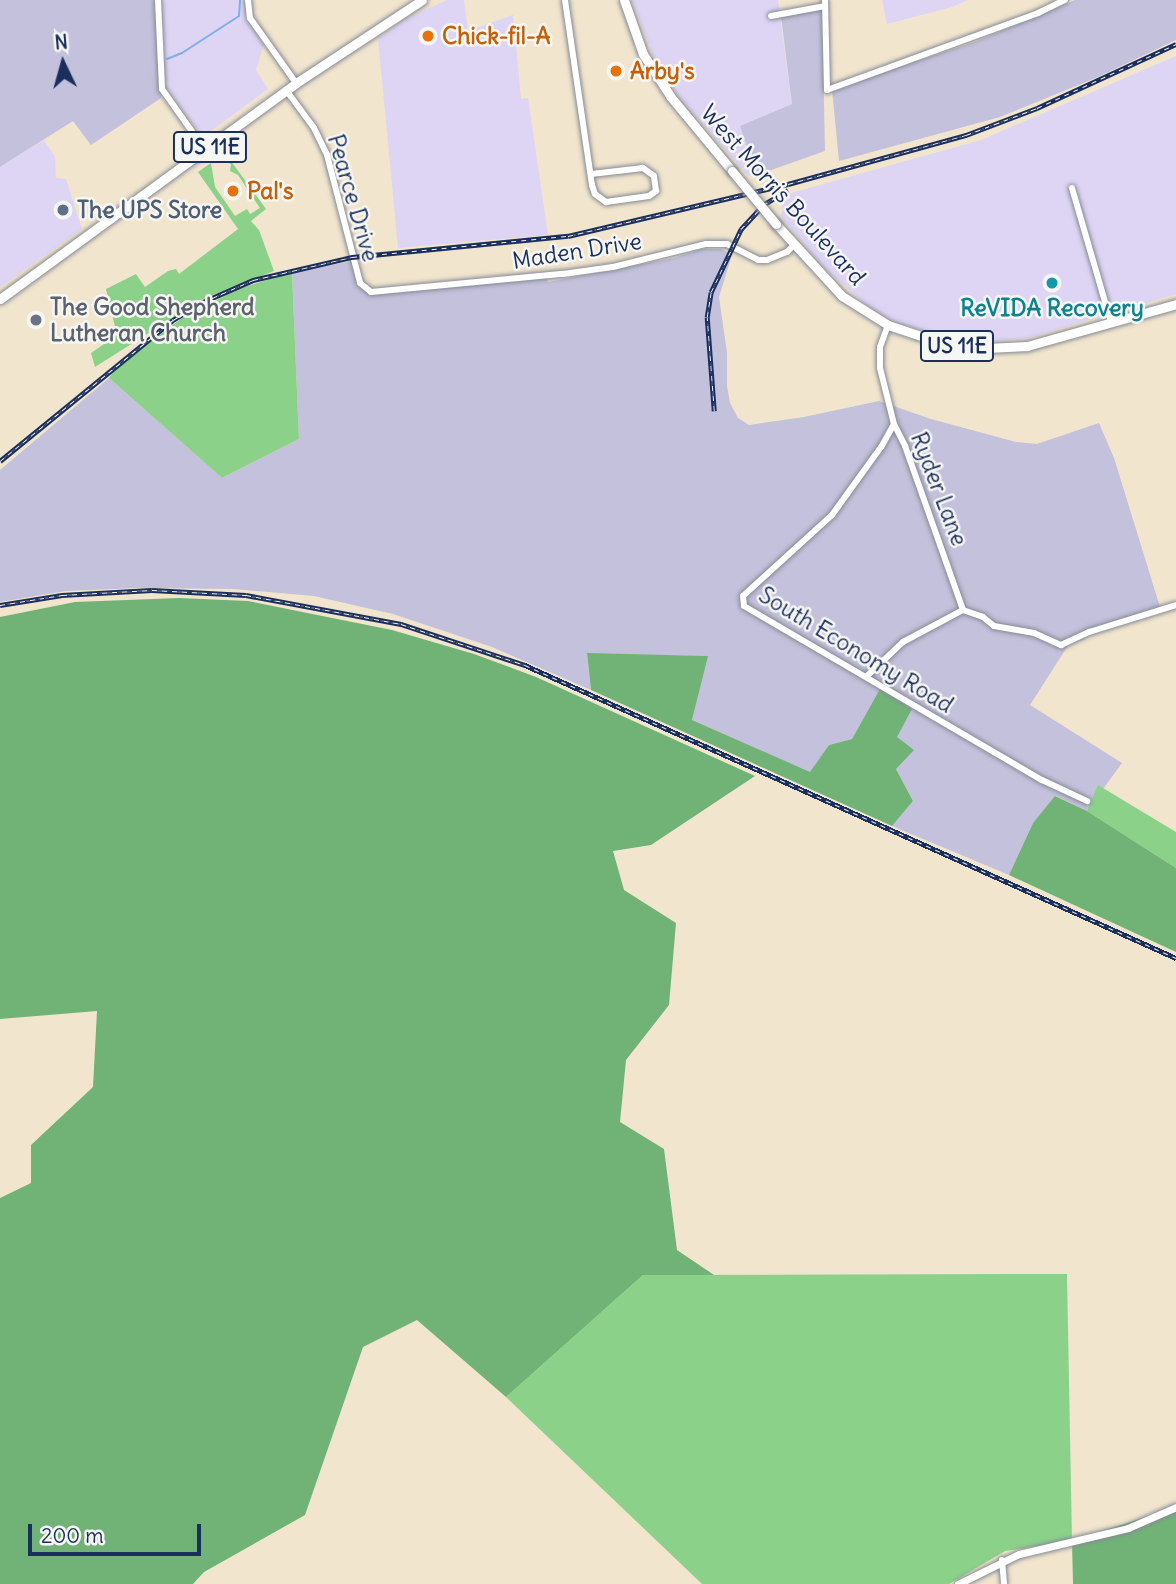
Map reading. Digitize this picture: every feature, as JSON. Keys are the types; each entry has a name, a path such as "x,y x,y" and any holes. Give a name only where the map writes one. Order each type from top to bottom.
{"main road":[{"name":"US 11E","path":"0,299 286,90 422,0"},
{"name":"West Morris Boulevard","path":"624,0 643,54 670,96 794,245 842,296 888,325 942,344 987,348 1027,346 1176,304"}],"street":[{"path":"158,0 162,89 205,150"},
{"path":"248,0 250,18 296,83"},
{"path":"565,0 591,174 596,194 606,202 649,196 656,191 654,176 643,168 591,174"},
{"path":"771,16 825,3 827,90 1038,13 1065,0"},
{"name":"Pearce Drive","path":"286,90 314,128 327,155 360,283"},
{"path":"1072,188 1111,323"},
{"name":"Maden Drive","path":"360,283 371,292 392,292 563,275 613,267 706,244 727,244 758,260 767,260 787,252 794,245"},
{"name":"Ryder Lane","path":"888,325 880,347 880,368 894,424 909,456 963,610"},
{"name":"South Economy Road","path":"894,424 881,447 832,515 741,601 744,606 1042,780 1087,801"},
{"path":"867,676 903,642 963,610 983,617 994,626 1034,633 1061,645 1100,628 1176,605"},
{"path":"958,1584 1002,1560 1128,1528 1176,1507"},
{"path":"1002,1560 1004,1584"}],"shaded area":[{"path":"0,0 158,0 161,98 91,145 73,121 0,167"},
{"path":"162,0 248,0 248,9 265,41 256,70 268,89 203,137 165,86"},
{"path":"447,0 464,0 468,31 513,15 521,99 528,98 548,235 398,248 378,39 405,19"},
{"path":"632,0 778,0 792,104 740,126 757,175 748,176 681,100 653,56"},
{"path":"882,0 968,0 952,7 887,24"},
{"path":"1075,0 1176,0 1176,40 1098,77 1000,117 839,161 832,89 975,42"},
{"path":"822,7 825,151 757,175 740,126 792,104 781,16"},
{"path":"1176,56 1176,294 1028,338 984,342 950,338 898,323 873,310 826,270 781,217 784,195 981,140"},
{"path":"44,140 55,157 56,178 66,179 82,229 0,287 0,167"},
{"path":"701,249 721,249 732,255 719,297 727,353 727,386 730,403 738,418 749,425 804,417 879,401 931,419 1016,442 1037,444 1099,423 1114,458 1160,607 1091,631 1083,640 1069,644 1030,705 1122,763 1087,811 1056,796 1033,823 1009,875 892,826 913,801 896,769 897,737 880,690 852,739 829,745 810,773 692,720 707,656 587,654 591,690 492,647 393,614 314,596 233,589 137,588 66,591 0,602 0,470 109,378 222,478 299,439 292,272 353,261 360,283 371,292 546,276 548,282 674,258"}],"green space":[{"path":"225,153 266,209 251,221 259,230 274,271 201,300 95,367 91,353 117,335 106,289 136,274 145,287 168,271 176,269 179,274 238,229 198,172 211,163 215,187 235,216 247,209 250,214 260,208 238,175 230,171 231,165 225,157 222,162 219,157"},
{"path":"292,272 299,439 222,478 109,378 116,368 182,318 238,289"},
{"path":"179,598 248,601 392,630 474,654 536,677 755,776 651,845 613,851 624,890 676,923 669,1005 626,1060 620,1122 664,1149 677,1250 714,1275 643,1275 506,1397 417,1320 363,1347 305,1515 204,1572 193,1584 0,1584 0,1198 31,1183 31,1145 93,1087 97,1011 0,1019 0,617 75,602"},
{"path":"587,653 708,656 692,720 810,772 829,745 852,739 880,689 912,709 897,737 914,750 896,769 913,801 892,826 591,690"},
{"path":"1098,785 1176,832 1176,868 1087,811"},
{"path":"1055,796 1087,811 1176,868 1176,952 1009,875 1033,823"},
{"path":"1067,1274 1072,1541 1005,1551 949,1584 702,1584 506,1397 643,1275"},
{"path":"1176,1507 1176,1584 1073,1584 1072,1541"}],"waterway":[{"path":"167,59 182,53 239,16 240,0"}],"railway":[{"path":"0,461 173,320 203,302 253,280 352,257 568,236 788,184 966,135 1037,108 1176,44"},
{"path":"714,411 707,317 711,292 741,229 763,205 788,190"},
{"path":"0,605 62,595 152,590 246,595 401,624 525,665 1176,958"}],"place":[{"name":"Chick-fil-A","path":"428,36"},
{"name":"Arby's","path":"616,71"},
{"name":"Pal's","path":"233,191"},
{"name":"The UPS Store","path":"63,210"},
{"name":"ReVIDA Recovery","path":"1052,283"},
{"name":"The Good Shepherd Lutheran Church","path":"36,320"}]}
